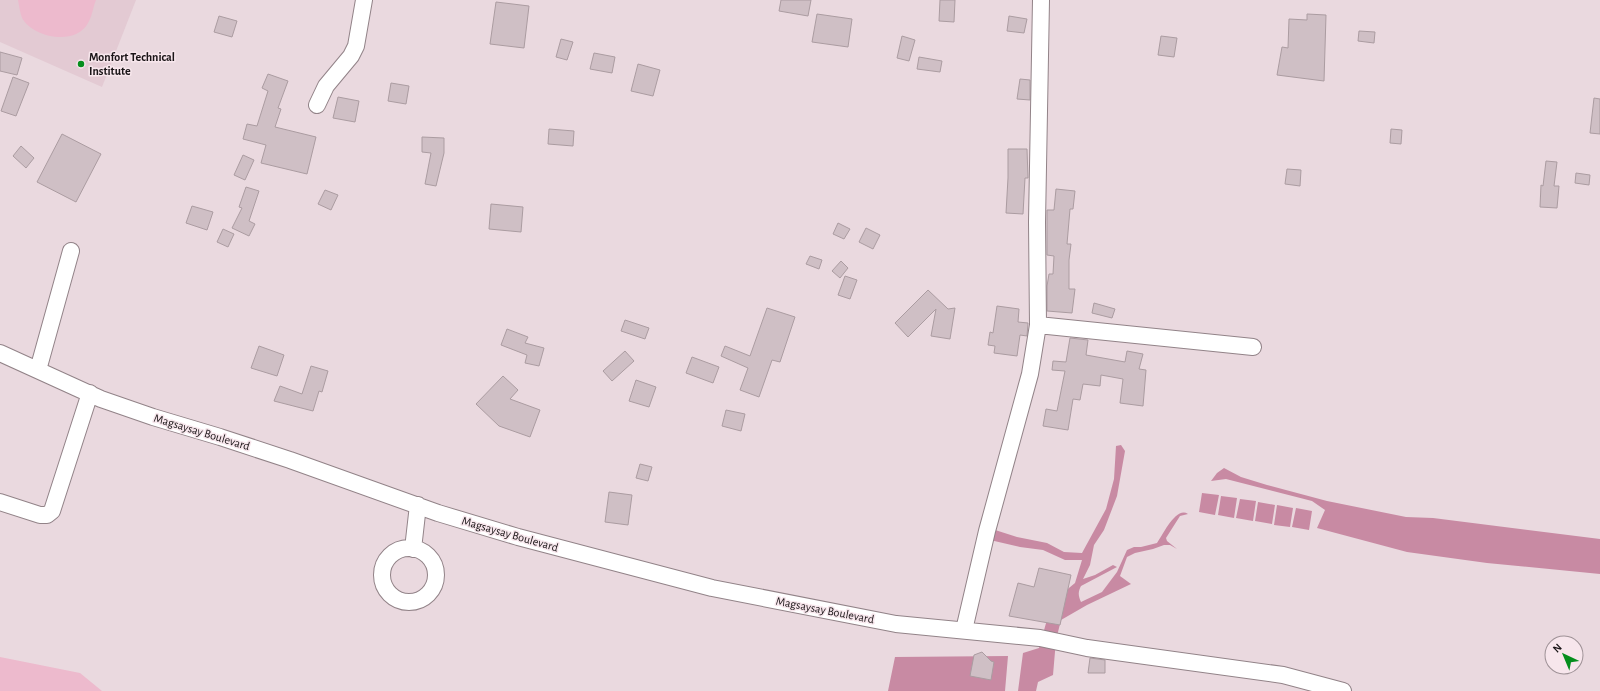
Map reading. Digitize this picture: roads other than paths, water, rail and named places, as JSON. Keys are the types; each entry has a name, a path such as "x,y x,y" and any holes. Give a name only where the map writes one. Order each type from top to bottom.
{"street":[{"path":"317,105 326,86 347,62 356,46 364,0"},
{"path":"964,630 985,539 1030,374 1038,325 1037,222 1041,0"},
{"path":"38,370 71,251"},
{"path":"1038,325 1253,348"},
{"name":"Magsaysay Boulevard","path":"0,353 90,393 153,417 290,460 438,513 518,537 712,588 896,624 1040,638 1087,648 1284,675 1343,691"},
{"path":"0,502 40,515 47,516 52,511 90,393"},
{"path":"413,548 418,505"}],"place":[{"name":"Monfort Technical Institute","path":"81,64"}]}
